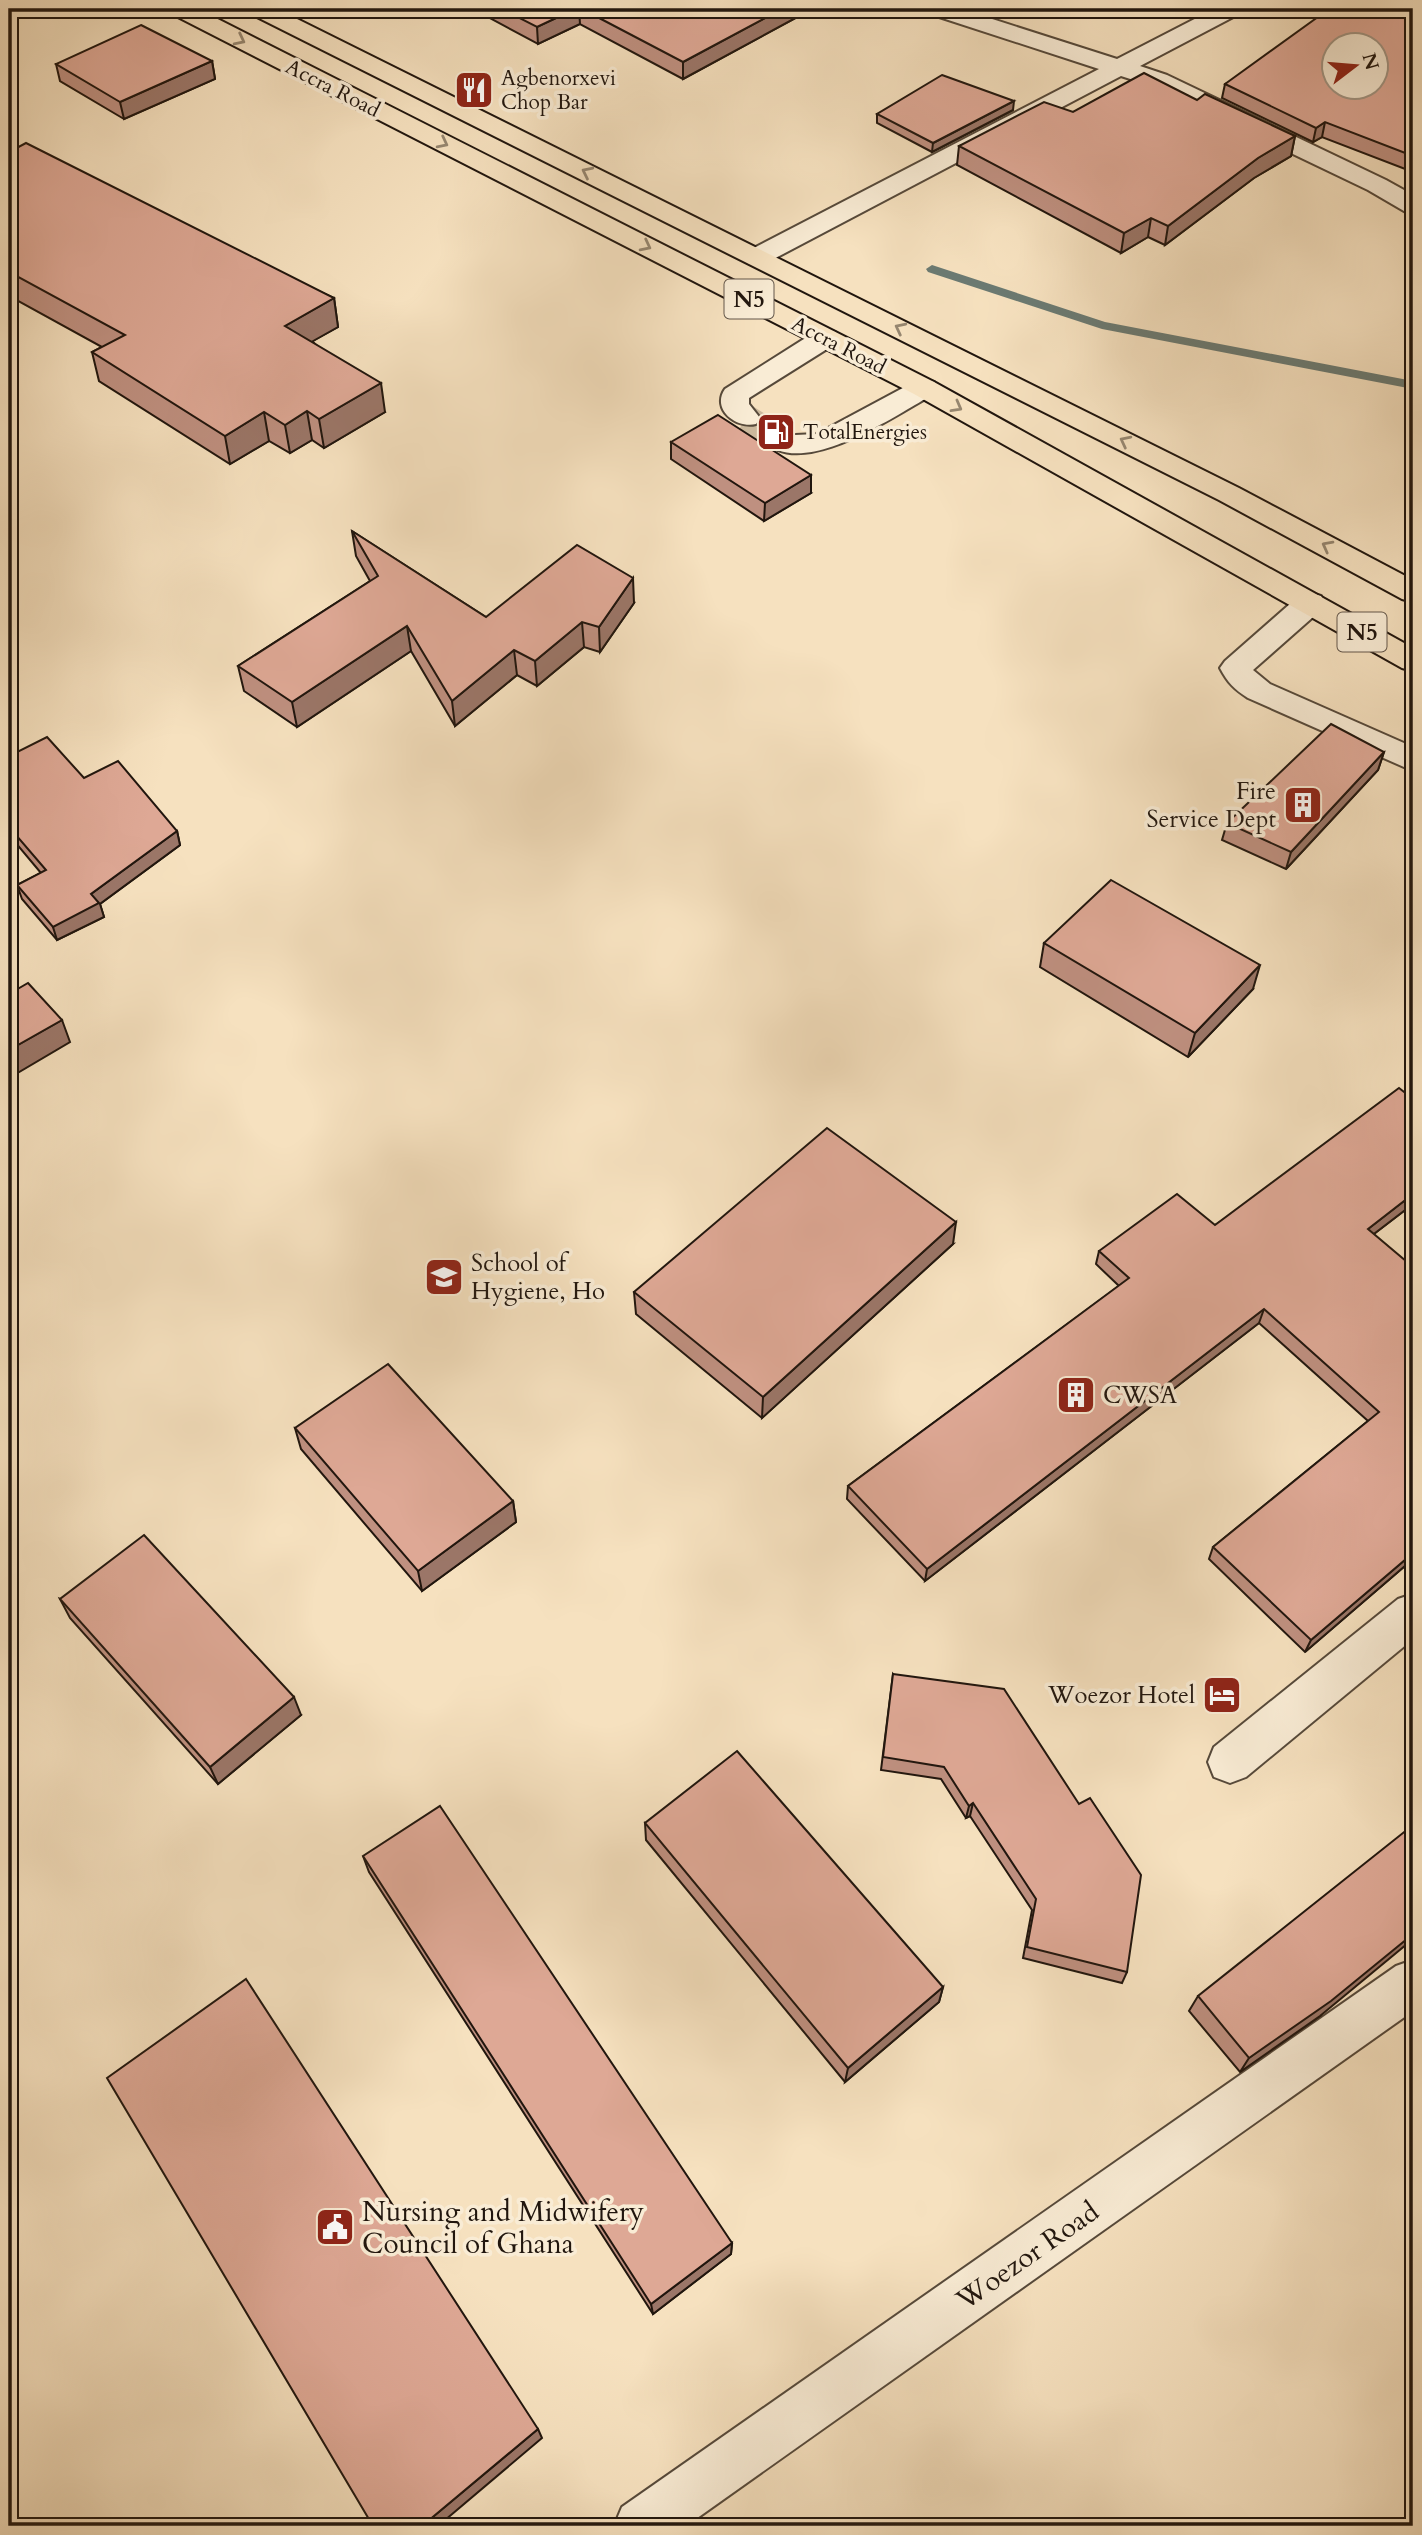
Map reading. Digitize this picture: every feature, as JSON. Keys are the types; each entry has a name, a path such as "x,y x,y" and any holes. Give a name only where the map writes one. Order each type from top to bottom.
{"main road":[{"name":"Accra Road","path":"180,9 924,388 1413,661"},
{"name":"Accra Road","path":"259,9 1229,494 1413,592"}],"street":[{"path":"938,9 1158,80 1246,120 1377,185 1413,206"},
{"path":"757,257 1231,9"},
{"path":"746,418 735,405 735,395 825,338"},
{"path":"775,436 790,444 823,442 924,388"},
{"path":"1310,603 1236,668 1242,680 1259,691 1413,760"},
{"path":"1230,1762 1413,1613"},
{"name":"Woezor Road","path":"641,2526 1413,1983"}],"building":[{"path":"502,9 575,9 537,27"},
{"path":"582,9 782,9 683,62"},
{"path":"1329,9 1413,9 1413,156 1325,122 1316,128 1225,84"},
{"path":"141,25 212,61 120,102 56,64"},
{"path":"1144,73 1197,100 1205,94 1295,136 1258,158 1168,226 1151,218 1124,233 959,146 1044,102 1073,112"},
{"path":"942,75 1014,101 933,143 877,114"},
{"path":"26,143 334,298 285,326 381,383 319,419 307,411 285,425 264,412 225,436 92,352 125,335 9,272 9,152"},
{"path":"718,415 811,475 765,503 671,442"},
{"path":"352,531 486,617 577,545 633,578 599,627 582,622 535,661 514,650 452,701 407,626 292,702 238,666 378,576"},
{"name":"Fire Service Dept","path":"1331,724 1384,752 1291,852 1227,823"},
{"path":"47,737 84,778 118,761 177,831 91,894 99,903 53,927 17,885 46,870 9,827 9,756"},
{"path":"1111,880 1260,965 1195,1033 1044,943"},
{"path":"28,983 62,1020 9,1050 9,994"},
{"path":"1399,1088 1413,1099 1413,1194 1368,1229 1413,1267 1413,1553 1311,1640 1213,1547 1379,1412 1264,1309 927,1569 848,1486 1129,1278 1099,1251 1177,1194 1215,1225"},
{"path":"827,1128 956,1222 763,1397 634,1292"},
{"path":"388,1364 513,1501 418,1571 295,1428"},
{"path":"144,1535 294,1697 210,1767 60,1599"},
{"path":"893,1674 1004,1689 1079,1804 1090,1798 1141,1875 1127,1972 1027,1947 1036,1899 973,1803 969,1806 944,1767 883,1757"},
{"path":"737,1751 943,1987 848,2068 645,1823"},
{"path":"440,1806 732,2243 651,2304 363,1856"},
{"path":"1413,1825 1413,1934 1331,2001 1249,2058 1198,1996"},
{"path":"246,1979 538,2429 422,2526 373,2526 107,2078"}],"waterway":[{"path":"932,269 1102,325 1413,385"}],"tunnel":[{"path":"746,418 775,436"}],"place":[{"name":"Agbenorxevi Chop Bar","path":"474,90"},
{"name":"TotalEnergies","path":"776,432"},
{"name":"Fire Service Dept","path":"1303,805"},
{"name":"School of Hygiene, Ho","path":"444,1277"},
{"name":"CWSA","path":"1076,1395"},
{"name":"Woezor Hotel","path":"1222,1695"},
{"name":"Nursing and Midwifery Council of Ghana","path":"335,2227"}]}
